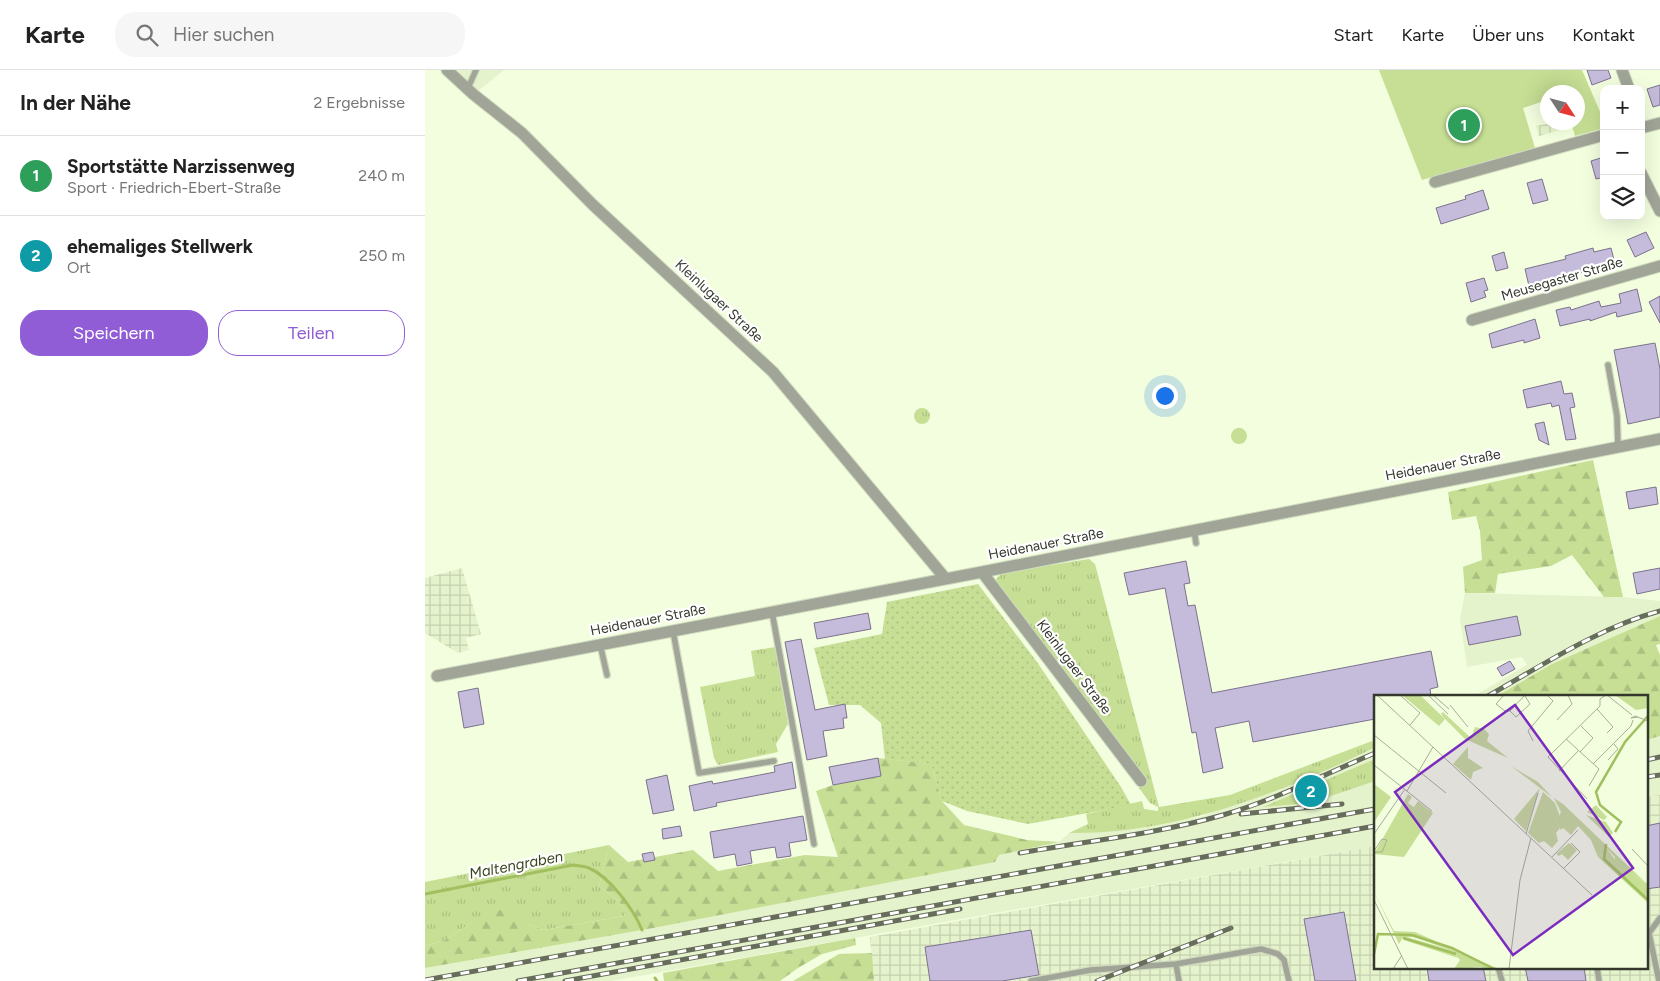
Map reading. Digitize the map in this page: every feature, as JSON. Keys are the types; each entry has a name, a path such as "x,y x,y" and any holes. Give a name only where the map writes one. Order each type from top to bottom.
{"street":[{"name":"Kleinlugaer Straße","path":"447,70 467,89 522,133 591,204 773,372 945,578"},
{"path":"1622,70 1628,85"},
{"path":"1645,127 1660,123"},
{"path":"1435,182 1600,136"},
{"path":"1642,175 1660,211"},
{"name":"Meusegaster Straße","path":"1472,320 1660,266"},
{"name":"Heidenauer Straße","path":"437,676 982,572 1660,439"},
{"name":"Kleinlugaer Straße","path":"982,572 1141,781"}],"lane":[{"path":"467,89 476,70"},
{"path":"1608,366 1617,416 1618,447"},
{"path":"1194,530 1196,543"},
{"path":"772,612 814,844"},
{"path":"673,630 699,773 774,761"},
{"path":"600,644 607,675"},
{"path":"1659,981 1648,933 1660,918"},
{"path":"1031,981 1091,970 1176,964 1261,949 1278,954 1284,960 1289,981"},
{"path":"1176,964 1179,981"},
{"path":"1498,968 1501,981"},
{"path":"1597,968 1599,981"}],"shaded area":[{"path":"457,70 504,70 478,91"},
{"path":"1540,125 1540,130 1560,130 1539,136 1536,126"},
{"path":"462,568 481,634 466,638 469,650 458,653 425,633 425,578"},
{"path":"1465,593 1623,597 1660,601 1660,616 1552,664 1499,695 1476,695 1527,665 1522,657 1467,667 1460,619"},
{"path":"1660,736 1660,795 1647,797 1647,740"},
{"path":"1374,748 1374,846 611,981 425,981 425,968 648,929 995,862 998,855 1059,842 1069,833 1123,830 1199,817 1283,787"},
{"path":"1660,795 1660,981 874,981 870,937 1374,846 1374,968 1647,968 1647,797"}],"green space":[{"path":"1379,70 1582,70 1600,112 1600,129 1575,136 1573,130 1585,130 1585,85 1540,85 1540,102 1523,108 1535,148 1422,180"},
{"path":"922,408 928,410 930,416 928,422 922,424 916,422 914,416 916,410"},
{"path":"1239,428 1245,430 1247,436 1245,442 1239,444 1233,442 1231,436 1233,430"},
{"path":"1593,460 1623,597 1604,597 1572,555 1551,566 1498,574 1495,593 1465,593 1463,567 1482,560 1480,531 1476,516 1452,520 1448,492"},
{"path":"1089,559 1095,564 1159,807 1230,795 1372,741 1374,748 1302,781 1226,808 1187,819 1148,827 1108,832 1069,833 1088,824 1086,814 1142,801 1144,809 1158,811 1158,807 1150,803 1139,788 1145,778 996,584 996,579 1002,573"},
{"path":"978,584 1037,662 1121,787 1131,805 1028,824 967,811 942,801 931,764 885,759 881,723 860,705 829,705 814,648 882,634 887,602"},
{"path":"1660,616 1660,644 1656,645 1660,655 1660,736 1647,740 1647,695 1499,695 1552,664"},
{"path":"775,647 788,724 776,744 778,752 718,765 714,758 700,687 755,676 751,651"},
{"path":"878,758 931,764 942,801 964,825 1027,840 1059,842 999,855 995,862 648,929 425,968 425,946 445,940 474,921 512,905 528,924 543,930 624,916 627,912 616,899 599,886 609,845 628,862 693,850 718,871 805,855 838,857 816,791 833,785 881,776"},
{"path":"1374,759 1374,781 1310,803 1263,807"},
{"path":"609,845 599,886 616,899 627,912 624,916 543,930 528,924 474,921 445,940 425,946 425,882"},
{"path":"855,938 856,945 822,954 780,981 664,981 663,973"},
{"path":"872,953 874,981 793,981 839,954"}],"building":[{"path":"1587,70 1608,70 1611,78 1592,85"},
{"path":"1660,85 1660,105 1653,107 1647,89"},
{"path":"1600,158 1600,178 1596,179 1591,161"},
{"path":"1542,179 1548,200 1533,204 1527,183"},
{"path":"1483,190 1489,209 1441,224 1436,208 1466,199 1465,196"},
{"path":"1646,232 1654,248 1635,257 1627,240"},
{"path":"1593,248 1594,252 1611,248 1615,264 1529,286 1525,269 1566,259 1565,256"},
{"path":"1504,252 1508,268 1496,271 1492,256"},
{"path":"1484,278 1488,290 1484,291 1486,297 1471,302 1466,283"},
{"path":"1637,289 1642,311 1617,317 1616,312 1590,321 1590,319 1560,326 1556,310 1570,307 1571,310 1599,301 1601,307 1621,303 1619,294"},
{"path":"1660,296 1660,323 1649,302"},
{"path":"1535,319 1540,338 1524,343 1524,340 1492,348 1489,334"},
{"path":"1655,343 1660,369 1660,417 1628,424 1614,350"},
{"path":"1561,381 1564,394 1572,393 1575,407 1570,408 1576,439 1566,440 1559,405 1552,407 1551,403 1527,408 1523,390"},
{"path":"1544,422 1549,445 1539,440 1535,424"},
{"path":"1656,487 1658,504 1629,509 1626,492"},
{"path":"1186,561 1190,583 1184,584 1188,606 1195,605 1212,693 1431,651 1438,687 1430,689 1431,695 1374,695 1374,719 1253,742 1249,721 1215,728 1223,768 1203,773 1196,732 1192,733 1165,588 1129,595 1124,573"},
{"path":"1660,568 1660,589 1637,594 1633,573"},
{"path":"868,613 871,629 817,639 814,623"},
{"path":"1517,616 1521,635 1469,645 1465,626"},
{"path":"801,639 815,710 845,704 847,718 843,718 844,728 823,731 827,756 807,760 785,642"},
{"path":"1510,661 1515,669 1502,676 1497,668"},
{"path":"478,688 484,724 464,728 458,692"},
{"path":"878,758 881,776 833,785 829,767"},
{"path":"792,762 796,788 716,803 717,806 694,811 689,786 712,781 713,784 775,772 774,766"},
{"path":"667,775 674,810 653,814 646,780"},
{"path":"803,816 807,840 789,843 791,856 777,858 775,847 750,851 752,863 737,866 735,854 714,858 710,832"},
{"path":"1660,823 1660,887 1647,889 1647,826"},
{"path":"680,826 682,836 663,839 662,829"},
{"path":"653,852 655,860 644,862 642,854"},
{"path":"1344,912 1356,981 1315,981 1304,919"},
{"path":"1031,930 1039,975 1002,981 930,981 925,947"},
{"path":"1427,968 1483,968 1486,981 1429,981"},
{"path":"1525,968 1584,968 1586,981 1528,981"}],"waterway":[{"name":"Maltengraben","path":"425,894 573,865 583,866 597,872 613,886 633,913 642,930"}],"railway":[{"path":"1490,695 1593,637 1637,618 1660,611"},
{"path":"1020,853 1147,832 1223,815 1281,794 1374,753"},
{"path":"1647,760 1660,757"},
{"path":"1647,777 1660,775"},
{"path":"1241,814 1342,804"},
{"path":"425,980 1374,809"},
{"path":"518,981 1374,826"},
{"path":"565,981 960,909"},
{"path":"1097,981 1231,928"}],"place":[{"name":"Sportstätte Narzissenweg","path":"1464,125"},
{"name":"ehemaliges Stellwerk","path":"1311,791"}]}
